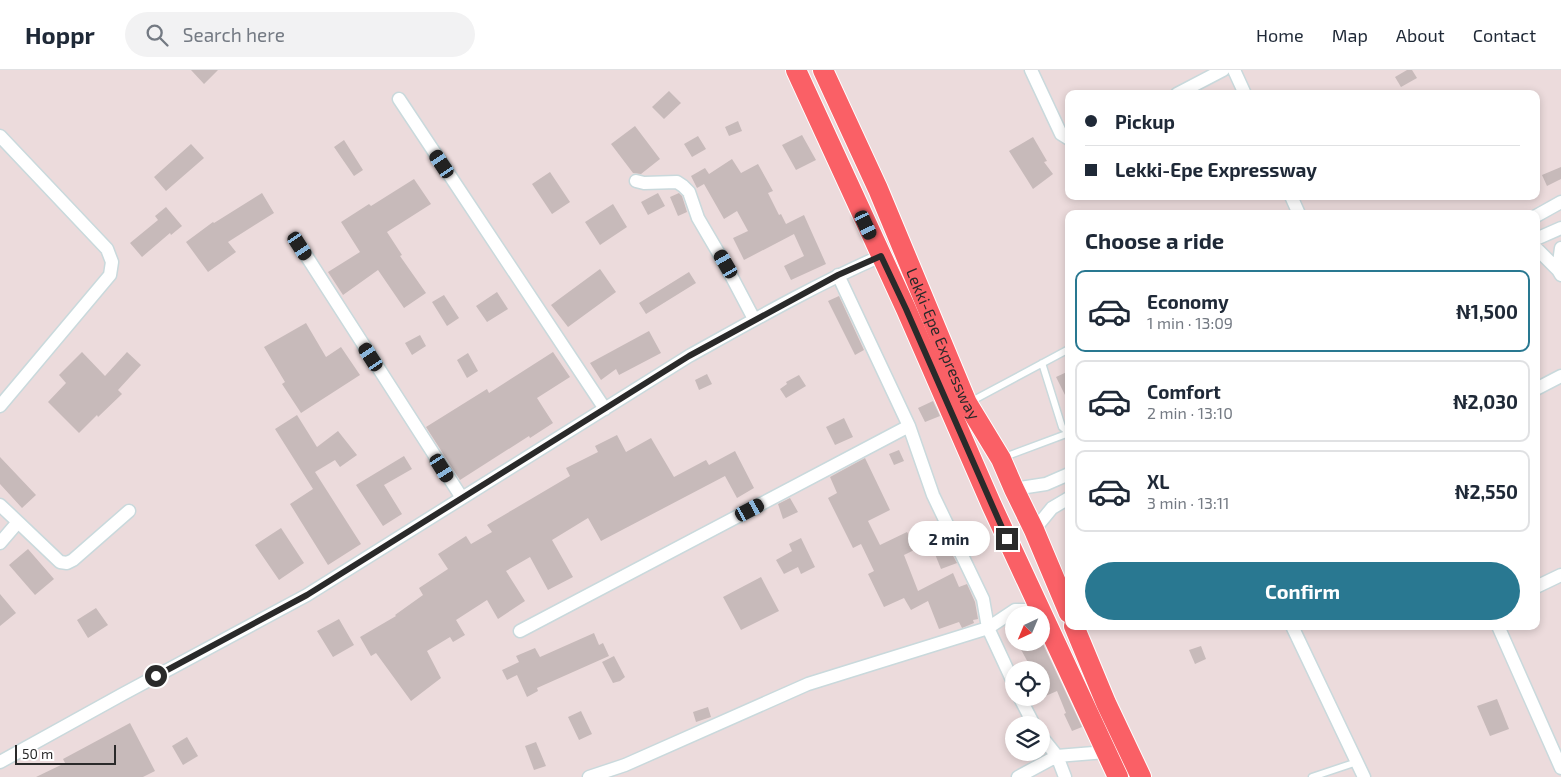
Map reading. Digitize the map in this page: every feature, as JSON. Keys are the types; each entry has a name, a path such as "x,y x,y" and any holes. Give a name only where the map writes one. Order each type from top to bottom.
{"highway":[{"name":"Lekki-Epe Expressway","path":"796,70 906,309 1037,606"},
{"name":"Lekki-Epe Expressway","path":"823,70 878,189 967,403 1001,459 1065,604"},
{"path":"1076,630 1106,703 1141,777"},
{"name":"Lekki-Epe Expressway","path":"1050,635 1118,777"}],"street":[{"path":"1031,70 1061,134 1065,136"},
{"path":"1185,90 1223,70"},
{"path":"1234,70 1243,90"},
{"path":"399,98 605,409"},
{"path":"0,406 110,275 112,262 107,249 2,142"},
{"path":"636,181 644,183 676,182 689,192 698,218 726,264 754,319"},
{"path":"1540,214 1561,202"},
{"path":"1540,237 1561,228"},
{"path":"300,246 462,498"},
{"path":"1560,272 1561,248"},
{"path":"1540,252 1560,272"},
{"path":"0,762 307,595 689,356 838,275 881,256"},
{"path":"838,275 909,426 933,495 983,599 988,628 1005,665"},
{"path":"1540,387 1561,376"},
{"path":"520,631 909,426"},
{"path":"1014,489 1046,484 1065,476"},
{"path":"1034,530 1052,508 1065,500"},
{"path":"0,506 60,562 67,563 73,560 129,511"},
{"path":"0,543 18,522"},
{"path":"1540,585 1561,575"},
{"path":"588,777 625,765 808,684 988,628 1005,617"},
{"path":"1294,630 1364,777"},
{"path":"1500,630 1561,768"},
{"path":"1050,747 1057,756 1065,777"},
{"path":"1018,777 1057,756 1106,752"}],"lane":[{"path":"967,403 1042,362 1065,352"},
{"path":"1042,362 1062,427 1065,430"},
{"path":"1001,459 1065,435"},
{"path":"1312,777 1357,762"}],"building":[{"path":"191,70 218,70 204,84"},
{"path":"1407,70 1412,70 1417,78 1401,87 1395,77"},
{"path":"669,91 681,103 664,119 652,107"},
{"path":"738,121 742,131 729,136 725,127"},
{"path":"635,126 660,159 641,174 633,173 611,144"},
{"path":"802,135 816,160 796,170 782,145"},
{"path":"698,136 706,149 692,157 684,144"},
{"path":"1033,137 1047,161 1044,162 1053,174 1033,189 1009,151"},
{"path":"344,140 363,170 354,176 334,147"},
{"path":"191,144 204,158 166,191 154,177"},
{"path":"732,159 741,173 758,164 773,191 768,193 779,215 781,214 786,224 804,215 826,264 791,280 784,266 804,256 794,234 744,260 733,238 748,231 737,211 724,219 704,184 697,188 691,176 705,168 709,174"},
{"path":"1561,167 1561,179 1547,186 1542,175"},
{"path":"550,172 570,202 552,214 532,184"},
{"path":"414,179 431,204 387,232 402,255 400,256 426,293 404,308 378,270 343,295 328,272 360,252 341,222"},
{"path":"262,193 274,213 228,242 236,252 208,272 186,242 213,222"},
{"path":"658,193 665,206 648,215 641,202"},
{"path":"679,193 682,196 687,212 678,216 670,197"},
{"path":"613,204 627,227 600,245 585,222"},
{"path":"166,207 182,226 171,235 170,233 142,257 130,243 158,220 155,216"},
{"path":"600,269 616,292 568,327 551,305"},
{"path":"689,272 696,283 646,314 639,303"},
{"path":"497,292 508,309 487,322 476,306"},
{"path":"444,295 459,318 447,326 432,302"},
{"path":"839,296 864,350 855,355 828,301"},
{"path":"306,323 326,357 341,347 360,375 301,413 282,384 285,382 264,347"},
{"path":"649,331 661,353 619,375 616,369 601,380 590,363"},
{"path":"420,335 426,346 412,355 405,343"},
{"path":"82,352 105,376 127,352 141,365 118,390 122,394 79,433 48,402 66,383 59,375"},
{"path":"553,352 570,377 537,398 553,423 460,480 426,427 487,389 489,393"},
{"path":"468,353 478,371 467,378 457,360"},
{"path":"1065,373 1065,395 1056,377"},
{"path":"707,374 712,384 699,390 695,380"},
{"path":"799,375 806,386 786,398 780,389 787,384 786,382"},
{"path":"933,401 940,416 925,422 918,408"},
{"path":"297,415 317,447 338,431 357,455 340,467 335,460 315,472 361,544 328,565 290,504 313,489 275,429"},
{"path":"844,418 853,437 835,445 826,427"},
{"path":"617,435 626,452 651,438 674,477 706,460 709,465 735,451 754,488 737,498 725,476 601,541 588,518 552,540 573,577 548,590 530,557 506,571 525,601 498,619 487,600 456,620 465,635 453,642 450,637 427,651 441,678 411,701 376,653 371,656 360,637 396,616 423,595 419,588 448,569 438,554 466,536 471,544 492,532 487,525 570,476 566,468 598,452 595,446"},
{"path":"899,450 904,461 894,465 889,454"},
{"path":"404,456 412,469 384,485 402,514 383,526 356,485"},
{"path":"0,457 36,495 22,508 0,484"},
{"path":"865,458 890,510 868,521 880,545 907,532 911,539 934,529 939,538 904,555 918,591 953,573 959,587 967,584 975,602 978,619 973,620 974,623 962,628 959,622 939,629 928,601 911,610 904,598 884,607 868,574 874,571 861,544 853,548 828,498 837,493 830,477"},
{"path":"790,498 798,512 783,519 778,504"},
{"path":"281,528 304,563 279,580 255,545"},
{"path":"801,538 815,567 801,574 798,567 784,574 776,560 792,551 789,544"},
{"path":"941,539 948,555 952,554 957,563 941,569 931,544"},
{"path":"28,549 54,579 35,595 9,565"},
{"path":"761,577 779,611 741,630 723,597"},
{"path":"0,594 16,613 0,626"},
{"path":"96,608 108,625 88,638 77,620"},
{"path":"339,619 354,645 333,657 317,631"},
{"path":"594,633 599,645 603,643 609,656 537,688 538,691 527,697 517,675 507,680 502,670 519,662 516,656 535,648 540,657"},
{"path":"1201,646 1206,659 1195,664 1189,650"},
{"path":"1022,651 1046,651 1082,727 1072,731 1064,714 1066,713 1057,691 1050,694 1050,661 1027,661"},
{"path":"614,656 625,677 613,683 602,662"},
{"path":"1497,699 1509,729 1490,736 1477,706"},
{"path":"708,707 711,717 696,722 693,712"},
{"path":"581,711 592,734 579,740 568,717"},
{"path":"130,723 155,771 143,777 36,777 65,763 63,759"},
{"path":"187,737 198,756 183,765 172,746"},
{"path":"536,742 546,766 534,770 525,746"}],"route":[{"path":"156,676 307,595 689,356 838,275 881,256 1007,539"}]}
